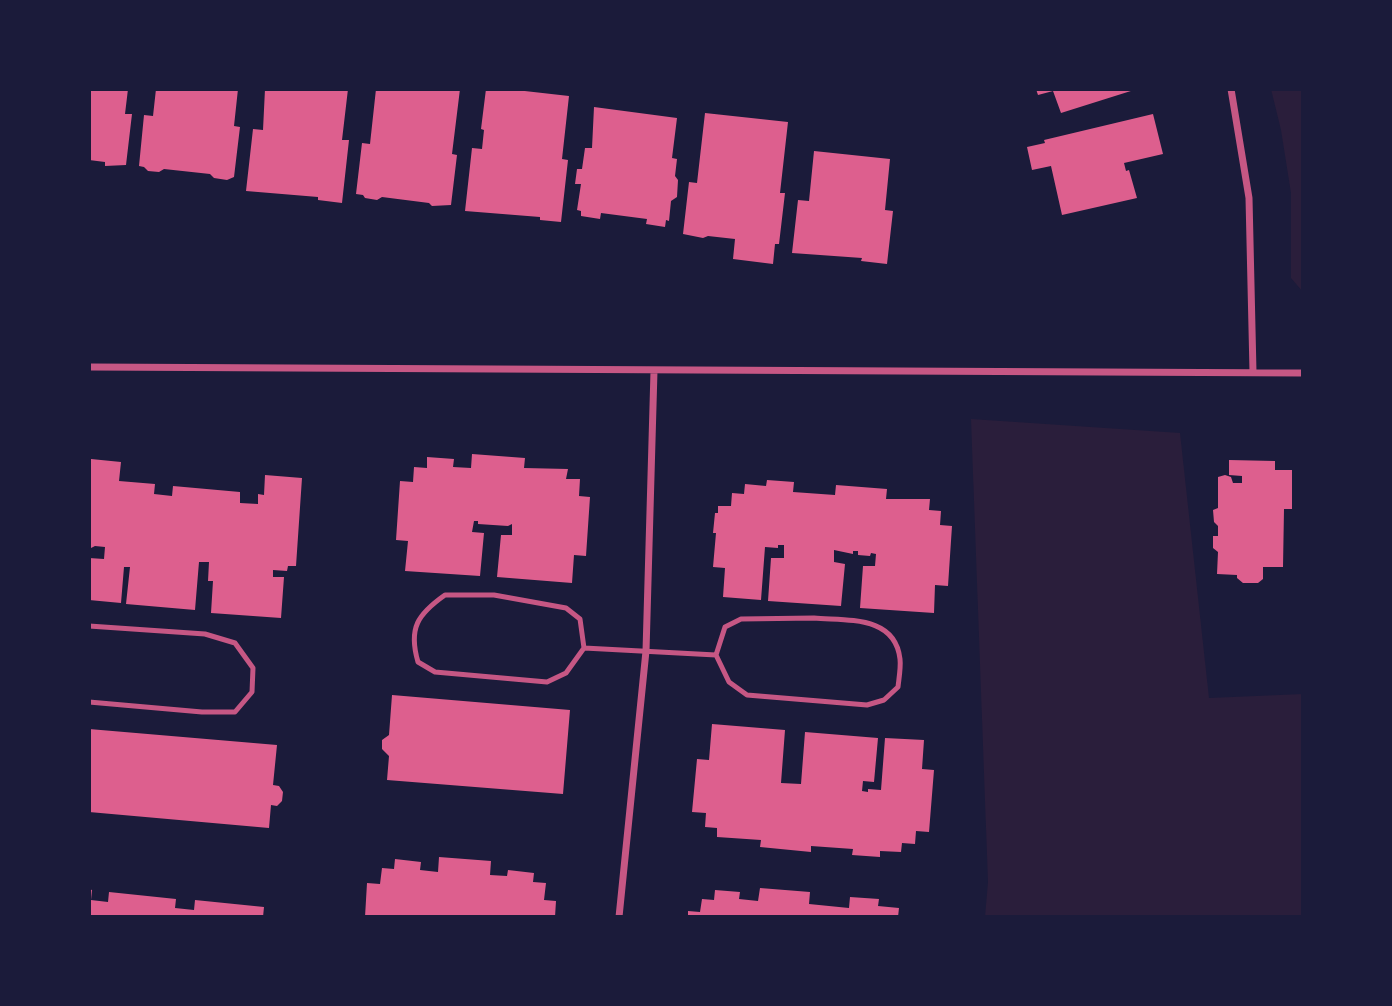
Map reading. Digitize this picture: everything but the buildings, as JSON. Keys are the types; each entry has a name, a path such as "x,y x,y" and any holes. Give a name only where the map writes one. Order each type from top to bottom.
{"street":[{"path":"1231,89 1249,198 1253,372"},
{"path":"89,367 1303,373"},
{"path":"620,917 646,651 654,371"}],"lane":[{"path":"445,595 494,595 566,608 580,619 584,648 566,673 547,682 435,672 418,662 414,649 415,628 426,608 445,595"},
{"path":"814,618 877,624 896,639 901,660 898,687 884,700 867,705 747,695 729,682 716,654 725,627 741,619 814,618"},
{"path":"89,626 205,634 235,643 253,668 252,692 235,712 202,712 89,702"},
{"path":"584,648 716,654"}],"shaded area":[{"path":"1271,89 1303,89 1303,292 1291,278 1291,193"},
{"path":"971,419 1180,433 1209,698 1303,694 1303,917 985,917 988,882"}]}
